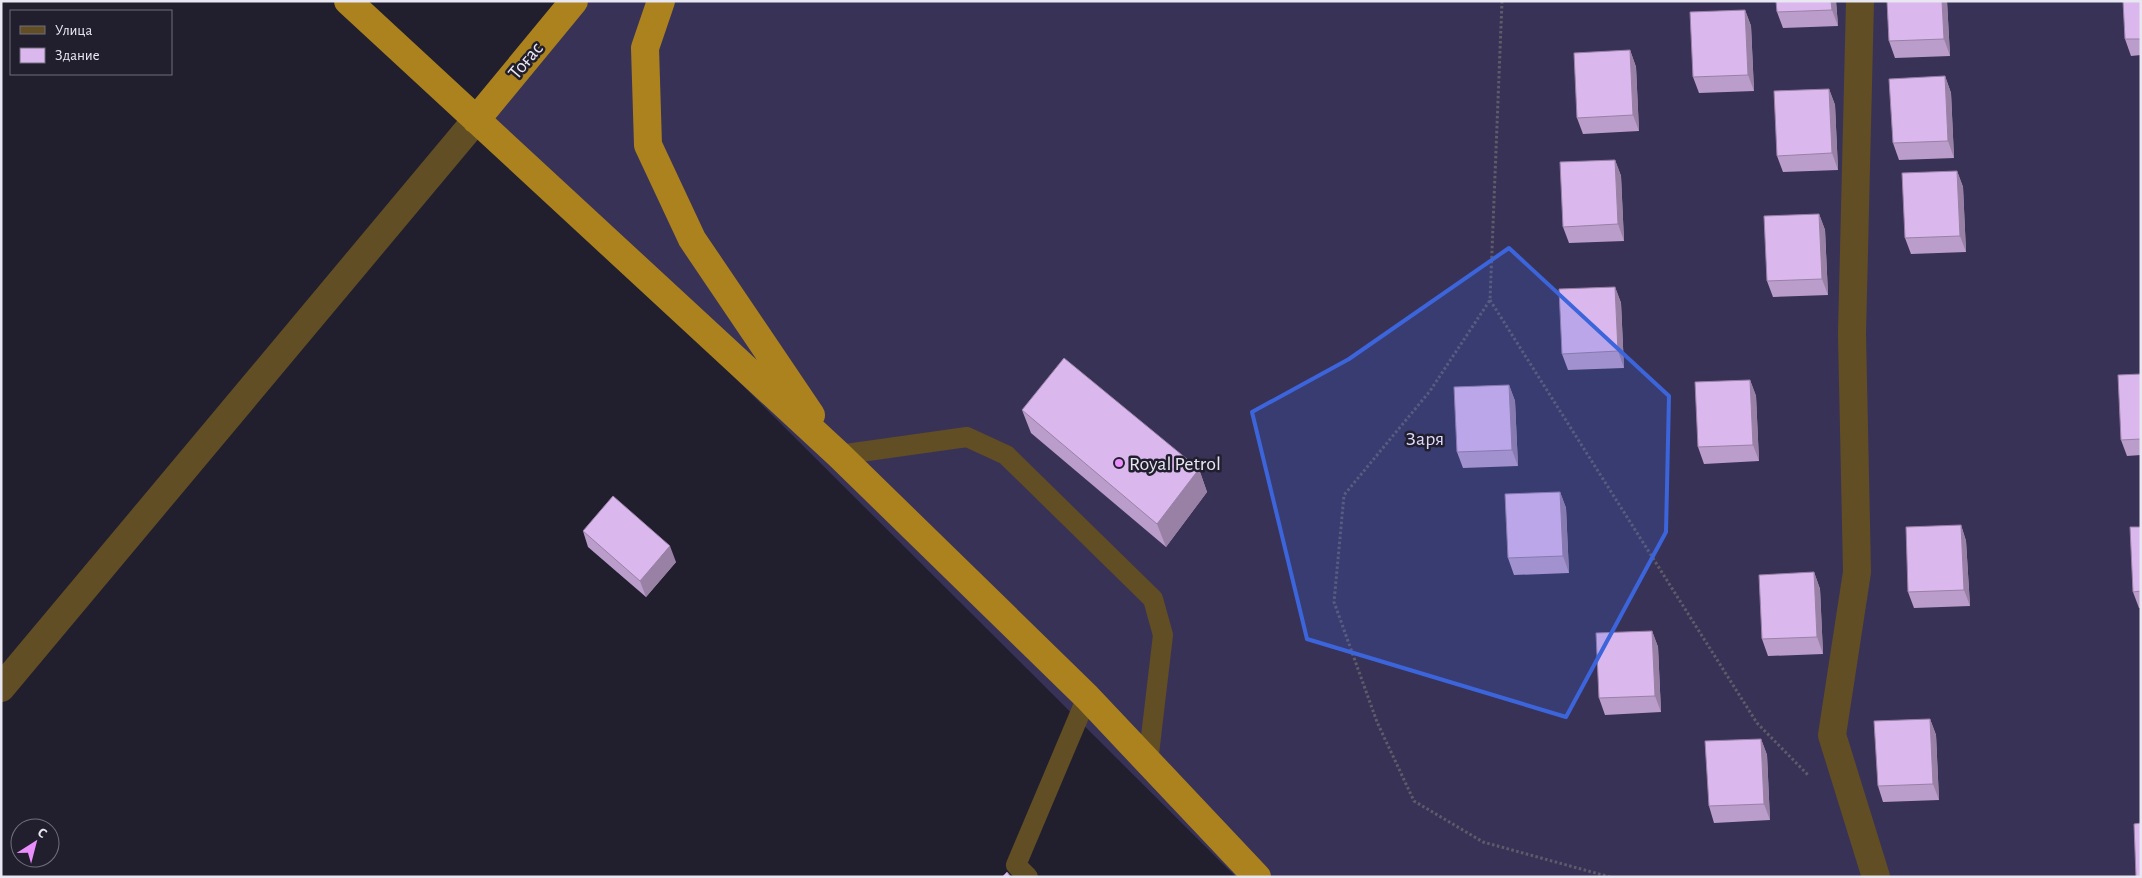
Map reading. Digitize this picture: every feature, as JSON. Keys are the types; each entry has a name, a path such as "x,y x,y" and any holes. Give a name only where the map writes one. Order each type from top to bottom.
{"highway":[{"path":"348,1 839,455 1087,698 1257,877"},
{"name":"Тоғас","path":"476,120 574,1"},
{"path":"661,1 644,48 648,145 692,240 839,455"}],"street":[{"path":"1860,1 1852,334 1857,572 1832,735 1876,877"},
{"path":"1,688 476,120"}],"lane":[{"path":"839,455 968,437 1006,456 1153,598 1163,635 1148,762"},
{"path":"1028,877 1016,865 1087,698"}],"path":[{"path":"1502,1 1490,300 1430,391 1344,495 1334,602 1377,722 1414,801 1483,842 1610,877"},
{"path":"1490,300 1757,723 1812,779"}],"highlighted area":[{"path":"1509,248 1669,396 1666,532 1566,717 1307,639 1252,412 1349,359"}],"green space":[{"name":"Заря","path":"570,1 2141,1 2141,877 1236,877 476,120"}],"building":[{"path":"1776,1 1831,1 1832,10 1777,12"},
{"path":"1887,1 1942,1 1944,39 1889,41"},
{"path":"2123,1 2141,1 2141,39 2125,39"},
{"path":"1745,10 1748,75 1693,77 1690,12"},
{"path":"1630,50 1633,115 1577,118 1574,53"},
{"path":"1945,76 1948,141 1893,143 1889,79"},
{"path":"1829,89 1832,153 1777,156 1774,91"},
{"path":"1615,160 1618,224 1563,227 1560,162"},
{"path":"1957,171 1960,236 1905,238 1902,173"},
{"path":"1819,214 1822,279 1767,281 1764,216"},
{"path":"1615,287 1618,351 1562,354 1559,289"},
{"name":"Royal Petrol","path":"1064,358 1199,469 1157,524 1022,410"},
{"path":"2141,374 2141,439 2121,440 2118,375"},
{"path":"1750,380 1753,445 1698,447 1695,382"},
{"path":"1509,385 1512,450 1457,452 1454,387"},
{"path":"1560,492 1563,556 1508,558 1505,494"},
{"path":"613,496 670,546 640,581 583,531"},
{"path":"1961,525 1964,590 1908,592 1906,527"},
{"path":"2130,527 2141,527 2141,591 2133,592"},
{"path":"1814,572 1817,637 1762,639 1759,575"},
{"path":"1652,631 1655,696 1599,698 1596,633"},
{"path":"1930,719 1933,784 1878,786 1874,721"},
{"path":"1761,739 1764,804 1709,806 1705,741"},
{"path":"2141,823 2141,877 2136,877 2134,824"},
{"path":"1007,872 1011,877 1002,877"}],"place":[{"name":"Royal Petrol","path":"1119,463"}]}
